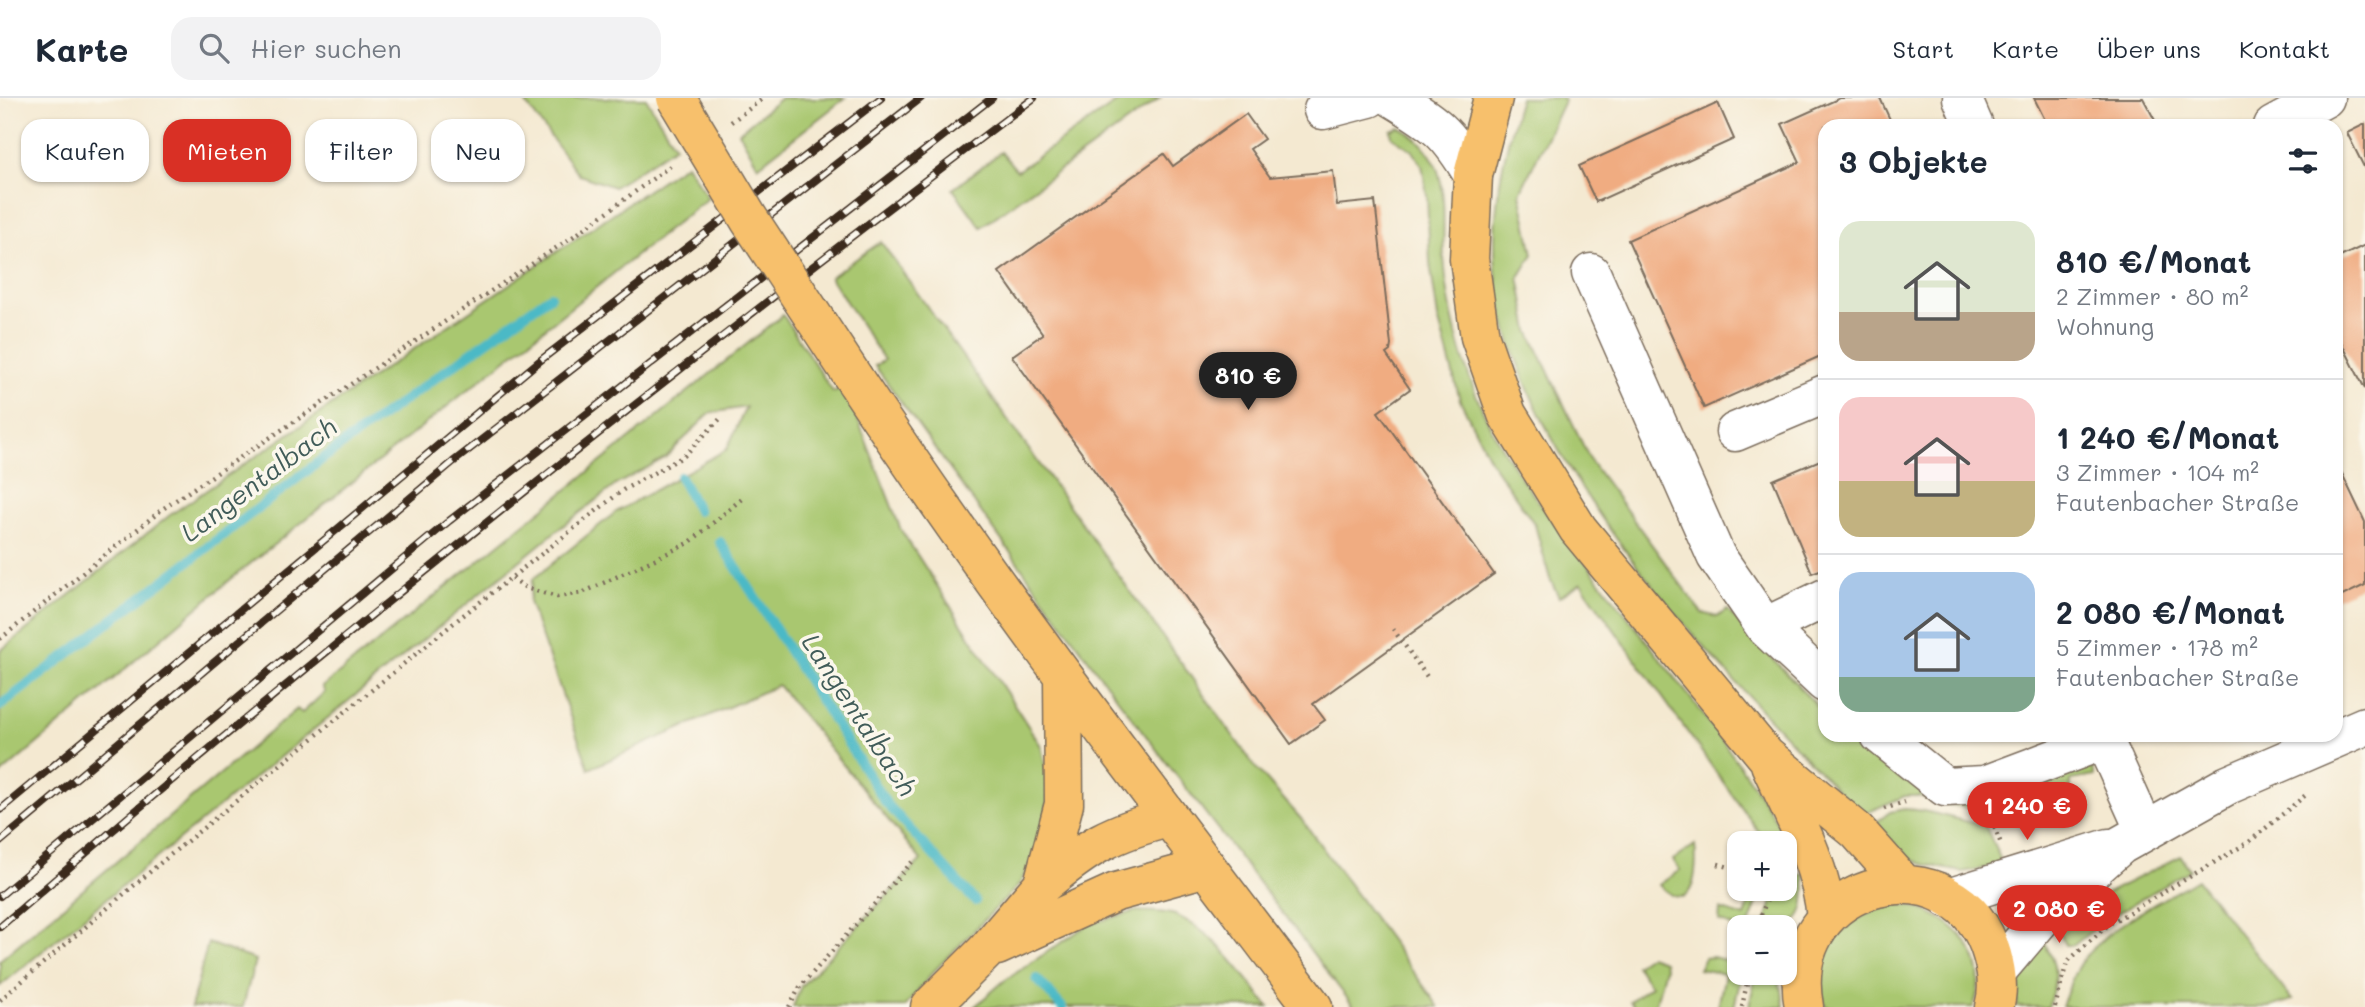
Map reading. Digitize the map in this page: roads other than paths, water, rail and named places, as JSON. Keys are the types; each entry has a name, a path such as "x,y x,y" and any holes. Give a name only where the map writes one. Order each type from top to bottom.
{"main road":[{"path":"676,98 749,219 945,516 1168,818 1313,1007"},
{"path":"1493,98 1473,175 1469,259 1480,337 1507,414 1578,529 1766,756 1857,831 1903,884"},
{"path":"1043,884 1064,804 1066,769 1063,676"},
{"path":"1766,756 1813,860 1824,894 1825,917"},
{"path":"930,1007 985,952 1043,884 1085,849 1126,829 1168,818"},
{"path":"985,952 1116,892 1207,867"},
{"path":"1804,1007 1801,989 1802,963 1811,939 1825,917 1848,899 1875,887 1903,884 1927,888 1948,898 1972,916 1989,942 1996,989"}],"street":[{"path":"1323,110 1369,98"},
{"path":"1393,98 1425,117 1451,139 1473,175"},
{"path":"1962,98 1971,119"},
{"path":"2285,119 2325,98"},
{"path":"1591,273 1716,556 1765,627 1818,676"},
{"path":"1735,432 1818,397"},
{"path":"1765,627 1818,601"},
{"path":"2343,735 2365,726"},
{"path":"1889,742 1945,787 1986,785 2099,742"},
{"path":"2105,742 2133,838"},
{"path":"1948,898 2133,838 2271,764 2325,742"},
{"path":"1996,989 2053,905 2133,838"}],"waterway":[{"name":"Langentalbach","path":"0,706 325,457 550,296"},
{"name":"Langentalbach","path":"680,477 698,511"},
{"name":"Langentalbach","path":"720,542 886,803 975,901"},
{"name":"Langentalbach","path":"1037,979 1062,1007"}],"railway":[{"path":"0,810 537,363 881,98"},
{"path":"0,842 453,462 921,98"},
{"path":"0,896 449,521 992,98"},
{"path":"0,927 380,608 770,299 1034,98"}]}
